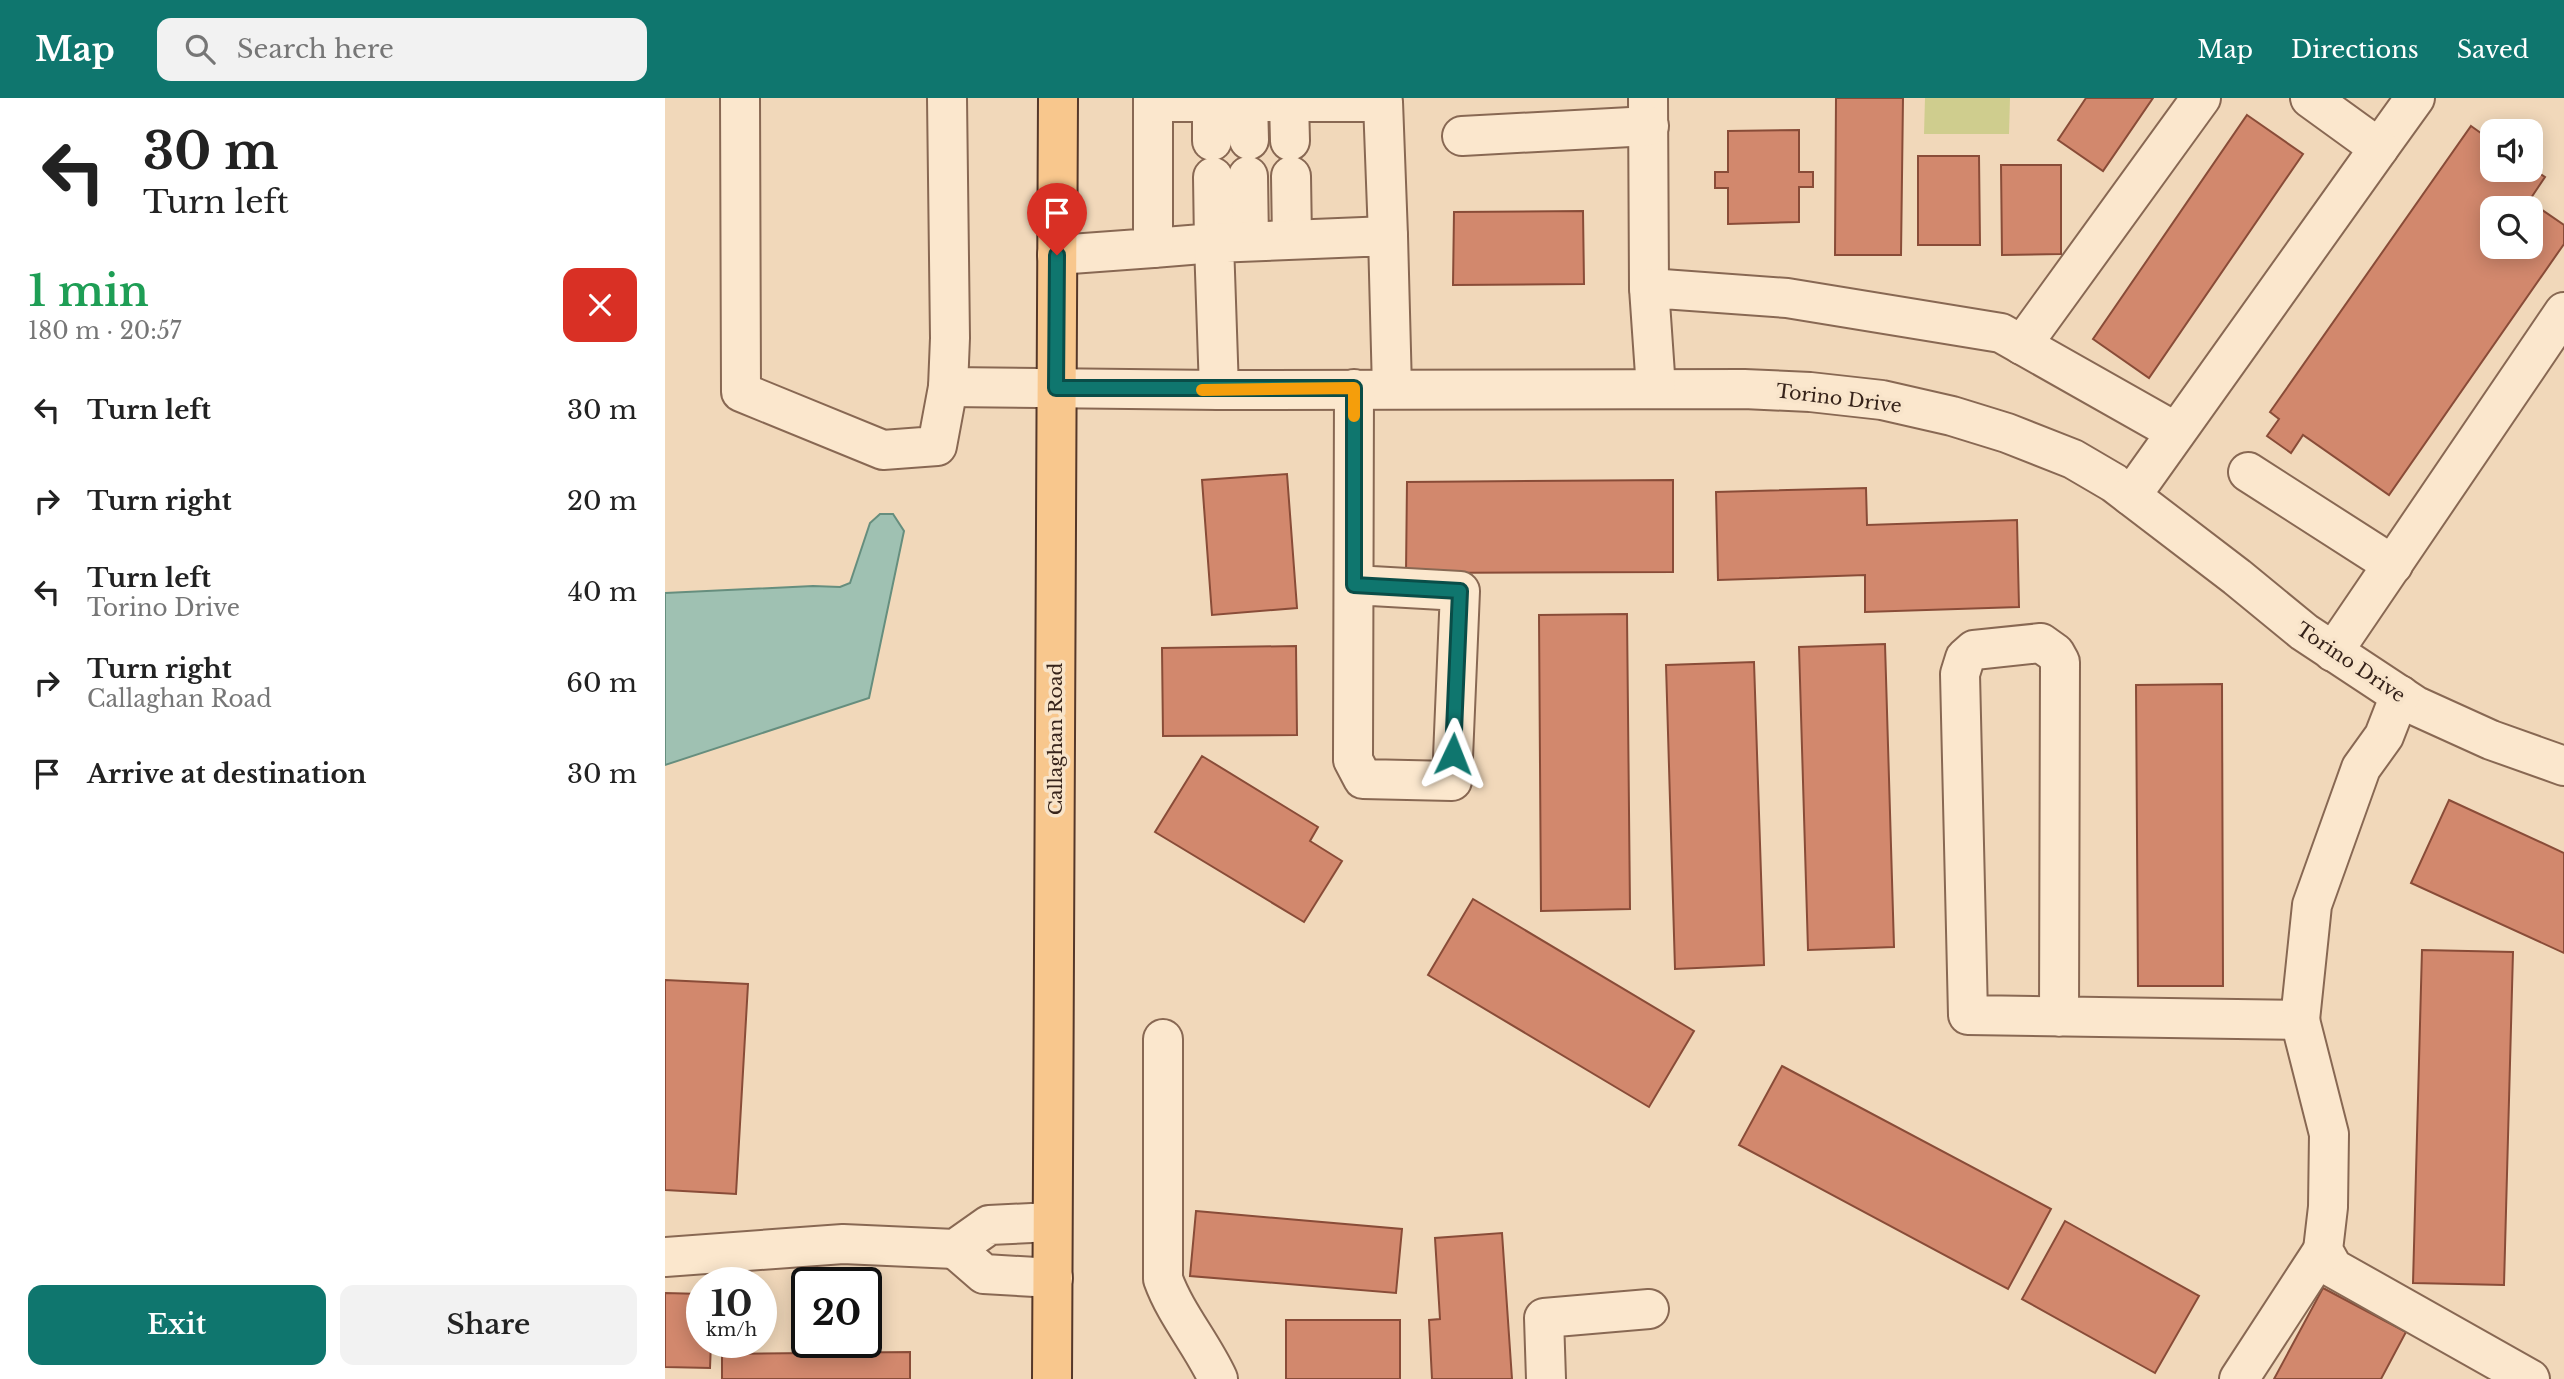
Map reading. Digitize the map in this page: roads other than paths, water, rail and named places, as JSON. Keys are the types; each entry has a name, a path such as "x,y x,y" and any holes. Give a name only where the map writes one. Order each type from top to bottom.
{"main road":[{"name":"Callaghan Road","path":"1052,1379 1058,98"}],"street":[{"path":"740,98 741,392 883,450 937,446 948,387 950,338 947,98"},
{"path":"2022,345 2201,98"},
{"path":"2310,98 2379,148"},
{"path":"2131,496 2415,98"},
{"path":"1153,248 1153,100 1383,102 1392,389"},
{"path":"1219,390 1232,242 1230,101"},
{"path":"1289,102 1292,239"},
{"path":"1462,136 1649,112 1649,289 1656,389"},
{"path":"1057,255 1232,242 1388,236"},
{"path":"1649,289 1787,298 2001,333 2176,432"},
{"path":"2333,652 2564,312"},
{"name":"Torino Drive","path":"948,387 1797,391 1882,400 1952,416 2007,433 2073,459 2114,483 2304,632 2416,706 2491,740 2564,766"},
{"path":"1354,388 1353,760 1363,779 1451,781 1460,591 1354,585"},
{"path":"2248,472 2393,565"},
{"path":"2059,1017 2060,662 2055,653 2041,643 1974,650 1965,658 1960,674 1968,1015 2059,1017 2300,1020"},
{"path":"2239,1379 2323,1250 2328,1207 2329,1135 2300,1020 2312,905 2361,768 2384,736 2400,695"},
{"path":"1163,1039 1163,1279 1170,1297 1218,1379"},
{"path":"665,1258 843,1244 955,1249 989,1225 1052,1222"},
{"path":"955,1249 984,1274 1053,1278"},
{"path":"2323,1250 2333,1268 2530,1379"},
{"path":"1546,1379 1543,1318 1650,1309"}]}
